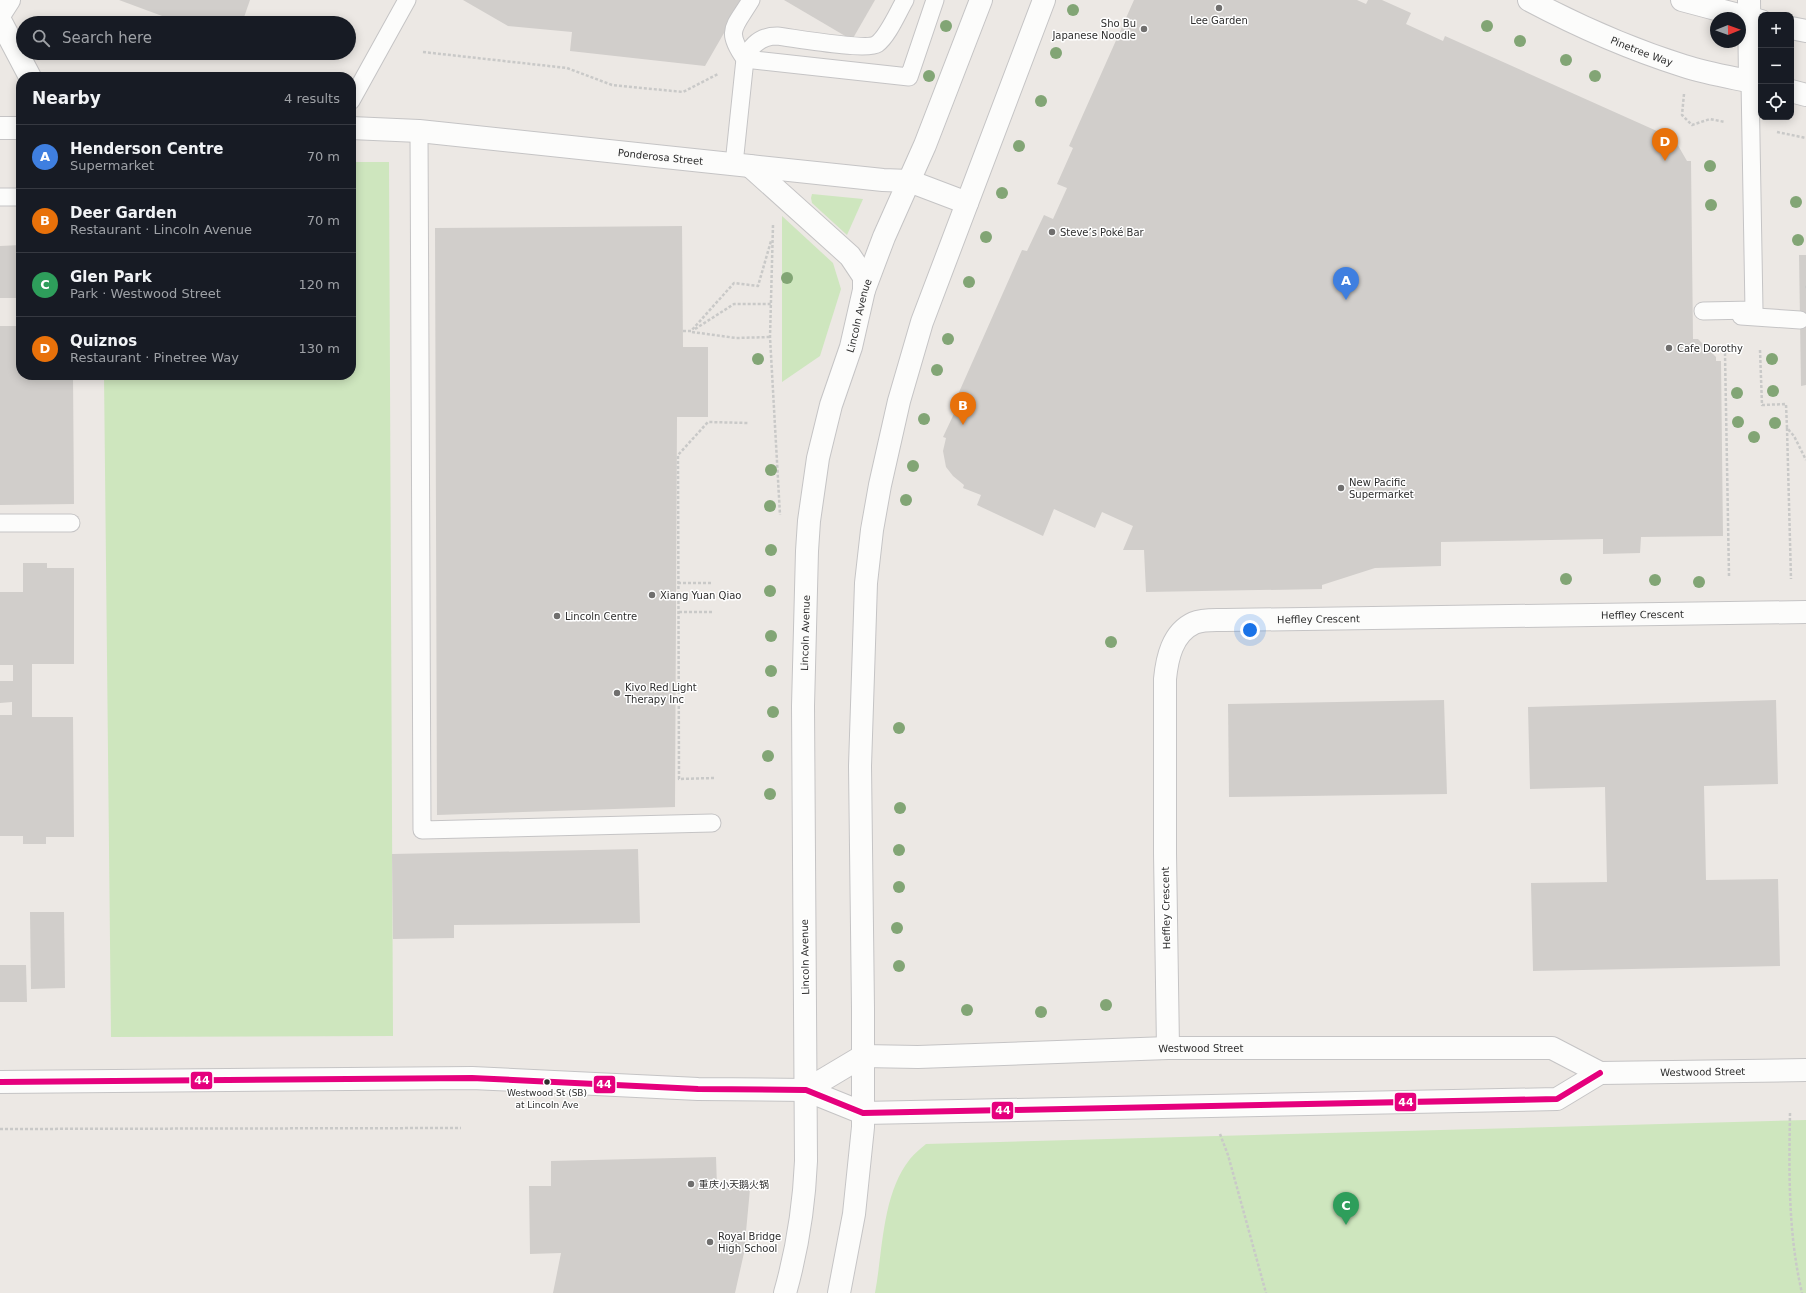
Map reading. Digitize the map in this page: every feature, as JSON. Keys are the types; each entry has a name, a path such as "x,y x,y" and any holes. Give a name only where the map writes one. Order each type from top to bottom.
{"main road":[{"path":"0,14 9,0"},
{"name":"Lincoln Avenue","path":"785,1293 799,1239 805,1193 806,1090 803,763 806,583 809,525 822,440 831,405 851,347 864,290 884,237 909,181 981,0"},
{"path":"839,1293 854,1214 861,1150 863,1113 860,766 866,583 869,548 880,484 906,375 931,297 1044,0"},
{"name":"Pinetree Way","path":"1529,0 1567,20 1648,54 1685,66 1755,83"},
{"path":"1682,0 1753,13 1755,83"},
{"path":"0,20 16,50"},
{"path":"1794,29 1806,31"},
{"path":"21,60 27,72"},
{"path":"1794,92 1806,95"},
{"path":"0,128 16,128"},
{"name":"Ponderosa Street","path":"356,128 419,131 882,180 909,181 967,203"},
{"path":"742,165 850,256 864,277 864,290"},
{"name":"Heffley Crescent","path":"1168,1048 1165,853 1165,680 1166,663 1171,648 1186,628 1195,623 1225,620 1806,612"},
{"name":"Westwood Street","path":"863,1056 918,1057 1168,1048 1552,1048 1600,1073 1806,1070"},
{"path":"806,1090 863,1056"},
{"name":"Westwood Street","path":"0,1082 464,1078 698,1089 806,1090 863,1113 1557,1098 1600,1073"}],"lane":[{"path":"356,92 407,0"},
{"path":"751,0 735,28 733,36 736,46 745,59 909,77 935,0"},
{"path":"742,165 745,59 754,45 764,37 770,36 874,46 881,40 905,0"},
{"path":"1755,83 1754,310 1698,312 1800,320"},
{"path":"419,131 422,830 712,823"},
{"path":"0,197 16,197"},
{"path":"0,523 71,523"}],"path":[{"path":"423,52 567,68 612,85 684,92 745,59"},
{"path":"1684,102 1682,115 1692,125 1710,120"},
{"path":"1796,136 1806,138"},
{"path":"773,222 770,337 780,516"},
{"path":"692,332 734,283 758,286 772,236"},
{"path":"692,332 734,304 771,304"},
{"path":"683,331 736,338 770,337"},
{"path":"1760,350 1762,405 1786,404 1792,579"},
{"path":"1725,353 1729,576"},
{"path":"714,778 679,779 678,455 708,422 749,423"},
{"path":"1787,428 1794,436 1806,460"},
{"path":"678,583 713,583"},
{"path":"679,612 713,612"},
{"path":"1790,1113 1790,1211 1794,1255 1802,1293"},
{"path":"0,1129 461,1128"},
{"path":"1220,1131 1266,1293"}],"green space":[{"path":"356,162 389,162 393,1036 111,1037 104,380 356,380"},
{"path":"812,194 863,199 847,235 812,203"},
{"path":"782,216 833,263 841,289 820,356 782,382"},
{"path":"1806,1120 1806,1293 875,1293 885,1223 894,1189 901,1173 910,1159 926,1144"}],"building":[{"path":"119,0 250,0 244,16 162,16"},
{"path":"463,0 743,0 705,66 570,51 572,32 508,26"},
{"path":"784,0 875,0 852,40"},
{"path":"1134,0 1357,0 1366,4 1368,0 1382,0 1411,13 1406,24 1443,41 1445,36 1677,140 1676,142 1687,161 1691,161 1693,339 1698,339 1716,357 1716,361 1721,361 1723,536 1641,537 1640,553 1603,554 1603,539 1441,542 1441,566 1375,568 1322,585 1322,589 1146,592 1144,550 1123,550 1133,526 1102,512 1095,528 1054,509 1043,536 977,505 981,495 963,488 964,485 953,476 946,467 943,451 946,438 943,437 960,401 956,399 1022,250 1027,251 1044,215 1053,219 1067,188 1057,184 1073,148 1069,146"},
{"name":"Lincoln Centre","path":"682,226 683,347 708,347 708,417 677,417 675,807 437,815 435,228"},
{"path":"16,245 16,298 0,298 0,246"},
{"path":"1799,255 1806,255 1806,385 1801,386"},
{"path":"0,326 16,326 16,380 73,380 74,504 0,505"},
{"path":"23,563 47,563 47,568 74,568 74,664 32,664 32,717 73,717 74,837 46,837 46,844 23,844 23,836 0,836 0,715 12,715 12,702 0,703 0,681 13,681 13,665 0,665 0,592 23,592"},
{"path":"1444,700 1447,794 1229,797 1228,704"},
{"path":"1776,700 1778,784 1704,786 1706,880 1778,879 1780,966 1533,971 1531,883 1607,882 1605,787 1530,789 1528,707"},
{"path":"638,849 640,923 454,925 454,938 393,939 392,854"},
{"path":"30,912 64,912 65,988 31,989"},
{"path":"0,965 26,965 27,1002 0,1002"},
{"path":"716,1157 717,1187 750,1189 744,1253 735,1293 553,1293 561,1253 530,1254 529,1186 551,1186 551,1161"}],"transit line":[{"name":"44","path":"0,1082 472,1078 698,1089 806,1090 863,1113 1557,1099 1600,1073"}],"place":[{"name":"Lee Garden","path":"1219,8"},
{"name":"Sho Bu Japanese Noodle","path":"1144,29"},
{"name":"Quiznos","path":"1665,161"},
{"name":"Steve’s Poké Bar","path":"1052,232"},
{"name":"Henderson Centre","path":"1346,300"},
{"name":"Cafe Dorothy","path":"1669,348"},
{"name":"Deer Garden","path":"963,425"},
{"name":"New Pacific Supermarket","path":"1341,488"},
{"name":"Xiang Yuan Qiao","path":"652,595"},
{"name":"Lincoln Centre","path":"557,616"},
{"name":"Kivo Red Light Therapy Inc","path":"617,693"},
{"name":"Westwood St (SB) at Lincoln Ave","path":"547,1082"},
{"name":"重庆小天鹅火锅","path":"691,1184"},
{"name":"Glen Park","path":"1346,1225"},
{"name":"Royal Bridge High School","path":"710,1242"}]}
